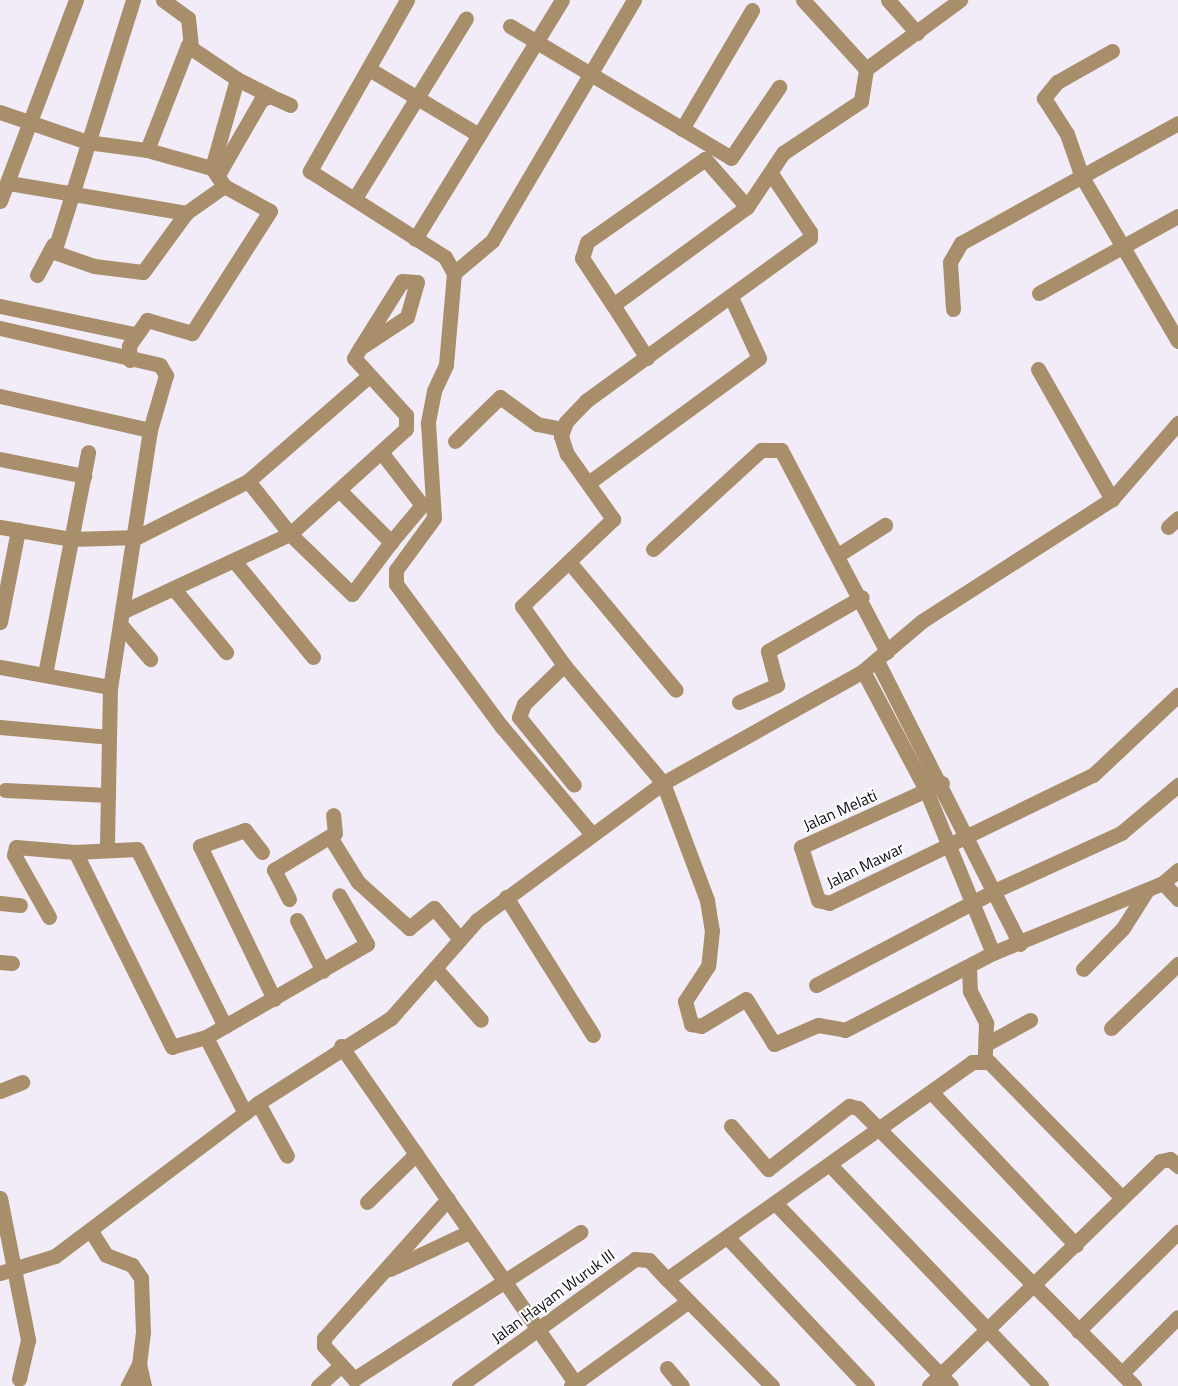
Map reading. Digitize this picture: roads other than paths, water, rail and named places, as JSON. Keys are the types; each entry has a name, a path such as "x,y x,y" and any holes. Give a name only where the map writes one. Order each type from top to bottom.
{"street":[{"path":"0,201 9,183 76,0"},
{"path":"37,275 53,245 71,195 133,0"},
{"path":"147,150 188,45 188,18 163,0"},
{"path":"407,0 310,171 445,257 454,273 446,365 434,391 428,423 434,518 396,570 396,584 502,727 591,833"},
{"path":"415,239 562,0"},
{"path":"454,273 492,241 591,77 634,0"},
{"path":"803,0 866,69"},
{"path":"888,0 917,33"},
{"path":"612,305 747,207 772,175 783,153 861,101 866,69 960,0"},
{"path":"682,129 752,10"},
{"path":"355,198 466,18"},
{"path":"510,26 591,77 731,158 779,87"},
{"path":"188,45 237,79 290,105"},
{"path":"1112,51 1057,82 1044,98 1068,134 1082,177 1127,245 1178,341"},
{"path":"369,69 480,135"},
{"path":"218,176 237,79"},
{"path":"53,245 58,256 70,260 143,272 186,213 218,176 255,108 270,96"},
{"path":"0,112 87,142 147,150 218,176 267,208 269,219 192,333 152,318 134,334 130,360"},
{"path":"953,309 950,262 961,243 1178,123"},
{"path":"647,358 582,258 587,242 705,159 747,207"},
{"path":"562,429 586,401 810,238 772,175"},
{"path":"9,183 186,213"},
{"path":"1039,293 1178,216"},
{"path":"591,481 759,358 731,297"},
{"path":"0,306 134,334"},
{"path":"0,328 130,360 160,365 166,375 150,430 126,610 110,687 107,850"},
{"path":"126,610 235,562 290,534 381,452 407,422 356,363 360,348"},
{"path":"1038,369 1112,499"},
{"path":"0,526 72,539 137,537 248,481 369,376"},
{"path":"0,396 150,430"},
{"path":"454,441 500,397 537,424 562,429"},
{"path":"7,1272 42,1263 91,1232 258,1103 341,1046 391,1018 459,938 506,897 591,833 663,783 863,670 929,616 1112,499 1178,423"},
{"path":"562,429 567,454 591,481 613,519 522,609 564,664 663,783 706,900 712,930 708,966 685,1001 692,1024 701,1026 746,999 774,1044 781,1045 818,1025 845,1030 993,953 1020,944 1163,883 1178,870"},
{"path":"653,549 761,450 771,448 781,450 862,597 882,656 1020,944"},
{"path":"45,674 88,452"},
{"path":"248,481 290,534 352,594 422,505 381,452"},
{"path":"0,459 84,476"},
{"path":"339,490 391,542"},
{"path":"838,555 885,525"},
{"path":"0,621 18,530"},
{"path":"235,562 313,657"},
{"path":"570,564 676,690"},
{"path":"174,589 226,652"},
{"path":"739,702 777,685 768,651 862,597"},
{"path":"122,625 150,660"},
{"path":"564,664 524,704 519,717 574,784"},
{"path":"0,667 110,687"},
{"path":"863,670 926,790 975,900 993,953"},
{"path":"949,844 1099,772 1178,695"},
{"path":"0,728 109,737"},
{"path":"926,790 942,783"},
{"path":"816,985 975,900 1133,826 1178,785"},
{"path":"5,790 108,795"},
{"name":"Jalan Melati","path":"809,879 801,847 926,790"},
{"path":"289,899 274,870 330,837 336,828 333,815"},
{"path":"262,852 245,830 200,846 274,999"},
{"path":"330,837 358,882 409,928 434,908 459,938"},
{"name":"Jalan Mawar","path":"809,879 818,900 829,903 949,844"},
{"path":"50,917 14,855 16,847 75,852 137,849 225,1026"},
{"path":"75,852 172,1047 206,1037 367,944 339,895"},
{"path":"1163,883 1178,899"},
{"path":"1083,969 1123,928 1147,890"},
{"path":"506,897 593,1035"},
{"path":"0,903 20,904"},
{"path":"297,920 323,971"},
{"path":"1111,1028 1178,964"},
{"path":"969,966 968,982 986,1023 988,1043 985,1060"},
{"path":"435,968 481,1020"},
{"path":"988,1043 1030,1020"},
{"path":"206,1037 245,1113"},
{"path":"341,1046 574,1385 686,1304"},
{"path":"668,1280 933,1094 972,1062 985,1060"},
{"path":"985,1060 1121,1197"},
{"path":"0,1091 22,1082"},
{"path":"933,1094 1076,1245"},
{"path":"258,1103 287,1156"},
{"path":"731,1126 768,1169 849,1106 858,1108 878,1133 1134,1386"},
{"path":"368,1202 416,1154"},
{"path":"929,1386 946,1380 988,1329 1076,1245 1121,1197 1163,1159 1178,1166"},
{"path":"831,1166 1041,1386"},
{"path":"0,1198 7,1272 28,1340 19,1379"},
{"path":"448,1199 324,1338 324,1346 356,1383 504,1281 580,1232"},
{"path":"777,1204 946,1380"},
{"path":"91,1232 106,1255 139,1272 144,1318 139,1364 129,1386"},
{"path":"386,1271 469,1232"},
{"path":"1078,1331 1178,1232"},
{"path":"728,1238 867,1386"},
{"name":"Jalan Hayam Wuruk III","path":"459,1386 635,1259 649,1260 686,1304 772,1386"},
{"path":"1122,1373 1178,1317"},
{"path":"139,1364 144,1386"},
{"path":"318,1386 341,1365"},
{"path":"668,1368 682,1386"}]}
